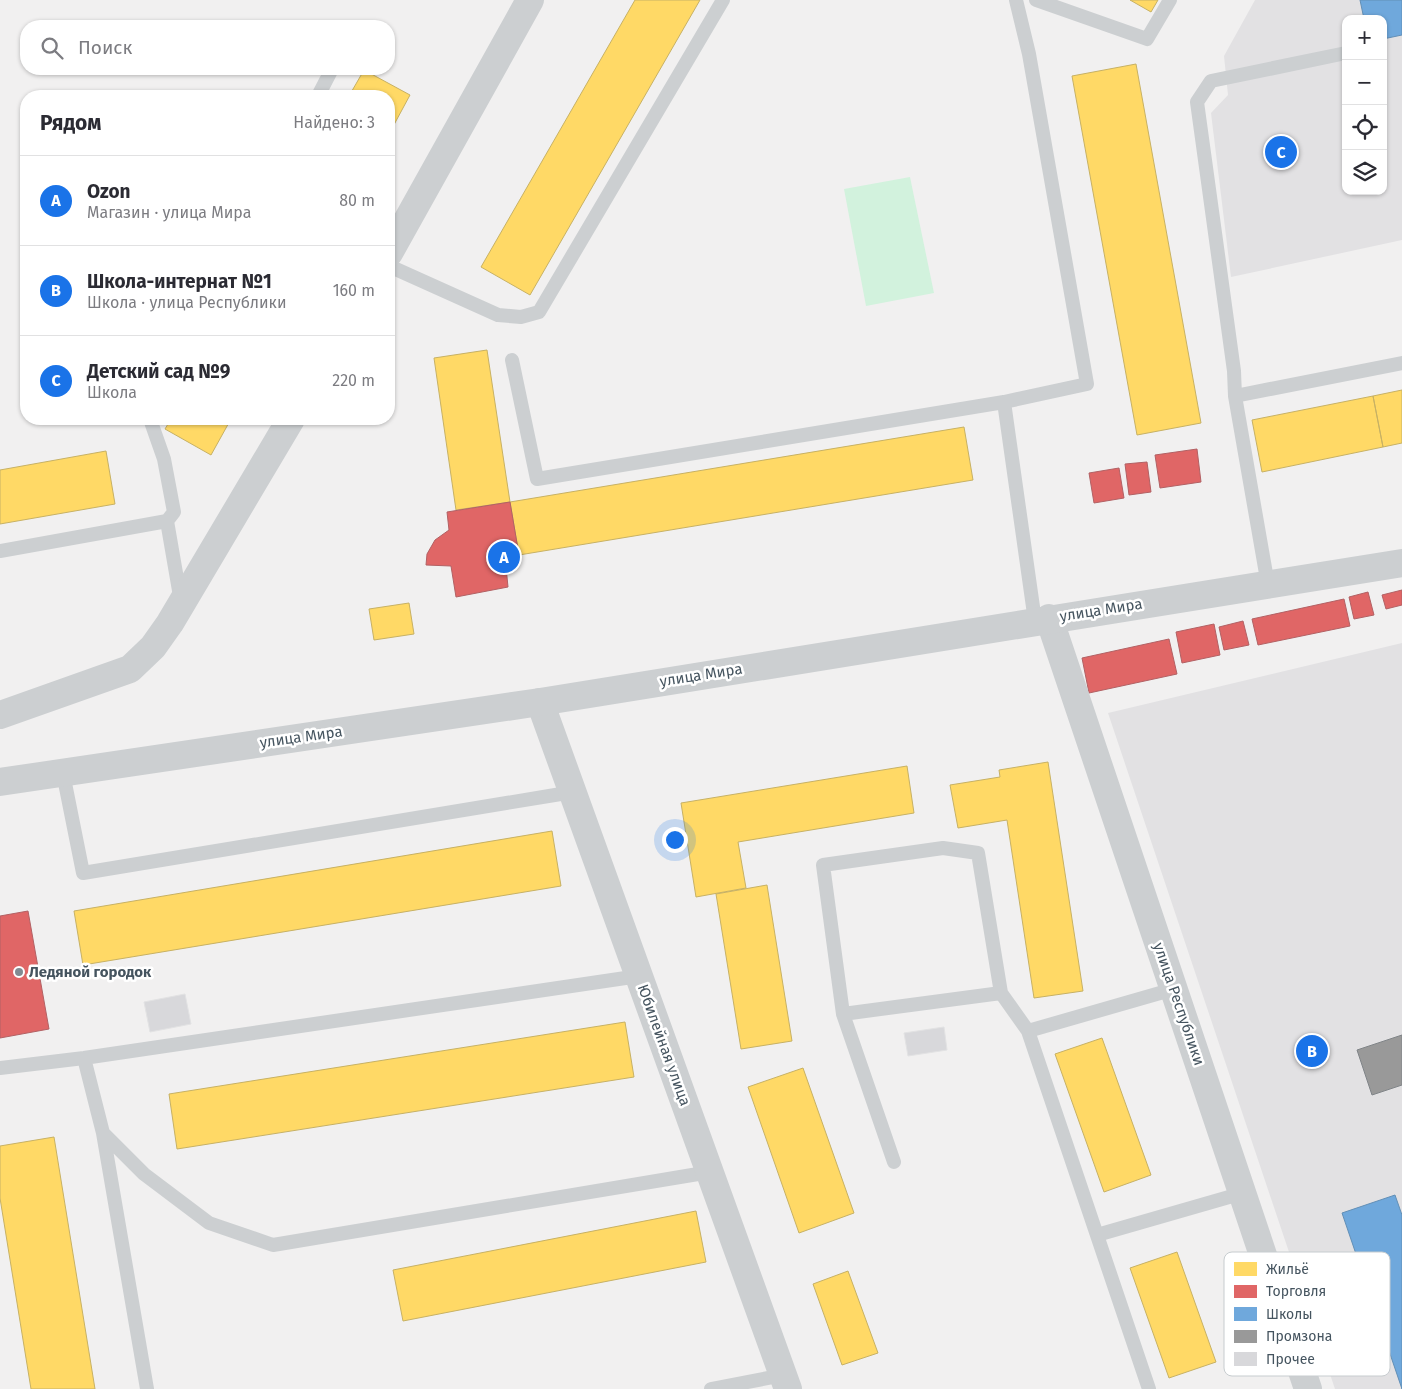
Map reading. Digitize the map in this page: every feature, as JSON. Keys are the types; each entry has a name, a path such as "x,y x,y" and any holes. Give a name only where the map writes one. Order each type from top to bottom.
{"street":[{"path":"395,242 530,0"},
{"path":"0,715 130,668 153,647 181,605 287,425"},
{"name":"улица Мира","path":"0,782 540,702 1042,619 1402,563"},
{"name":"улица Республики","path":"1042,619 1174,989 1262,1252"},
{"name":"Юбилейная улица","path":"540,702 786,1382"},
{"name":"улица Республики","path":"1304,1376 1308,1389"}],"lane":[{"path":"395,269 498,315 521,317 539,312 723,0"},
{"path":"512,360 537,479 1004,402 1087,384 1029,54 1016,0"},
{"path":"1036,0 1147,39 1170,0"},
{"path":"1268,584 1235,396 1234,371 1197,102 1211,81 1342,54"},
{"path":"321,90 329,75"},
{"path":"1235,396 1402,363"},
{"path":"1004,402 1042,619"},
{"path":"0,551 166,521 174,512 164,459 152,425"},
{"path":"166,521 181,605"},
{"path":"63,773 83,873 573,792"},
{"path":"894,1162 843,1014 823,865 943,848 978,853 1001,993 1028,1030 1149,1389"},
{"path":"0,1068 84,1058 639,976"},
{"path":"1028,1030 1174,989"},
{"path":"843,1014 1001,993"},
{"path":"84,1058 103,1134 147,1389"},
{"path":"103,1134 144,1174 209,1223 274,1245 710,1172"},
{"path":"1097,1235 1243,1194"},
{"path":"711,1389 786,1382"}],"shaded area":[{"path":"1255,0 1402,0 1402,240 1231,277 1211,113 1228,95 1224,56"},
{"path":"1402,643 1402,1389 1335,1389 1331,1376 1390,1376 1390,1252 1289,1252 1108,713"}],"green space":[{"path":"910,177 934,293 866,306 844,189"}],"building: Жильё":[{"path":"635,0 700,0 530,295 481,267"},
{"path":"1130,0 1158,0 1151,12"},
{"path":"1136,64 1201,423 1137,435 1072,76"},
{"path":"361,75 373,75 410,95 395,123 395,90 352,90"},
{"path":"487,350 510,502 456,510 434,358"},
{"path":"1402,390 1402,443 1383,447 1373,396"},
{"path":"1373,396 1383,447 1262,472 1252,420"},
{"path":"167,425 228,425 211,455 165,429"},
{"path":"964,427 973,480 519,555 510,502"},
{"path":"106,451 115,504 0,524 0,470"},
{"path":"409,603 414,634 374,640 369,609"},
{"path":"1048,762 1083,991 1034,998 1007,820 958,828 950,785 1000,777 999,770"},
{"path":"907,766 914,813 738,842 746,888 696,897 681,803"},
{"path":"552,831 561,886 83,965 74,911"},
{"path":"767,885 792,1041 741,1049 716,894"},
{"path":"625,1022 634,1077 177,1149 169,1094"},
{"path":"1102,1038 1151,1175 1104,1192 1055,1054"},
{"path":"803,1068 854,1213 799,1233 748,1087"},
{"path":"54,1137 95,1389 31,1389 0,1198 0,1146"},
{"path":"696,1211 706,1262 403,1321 393,1270"},
{"path":"1177,1252 1216,1362 1169,1378 1130,1268"},
{"path":"848,1271 878,1353 842,1365 813,1284"}],"building: Торговля":[{"path":"1197,449 1201,482 1160,488 1155,455"},
{"path":"1147,462 1151,492 1129,495 1125,464"},
{"path":"1119,468 1124,498 1094,503 1089,473"},
{"path":"510,502 519,555 516,555 517,561 509,563 506,567 508,587 456,597 451,566 426,565 427,554 435,540 449,530 447,512"},
{"path":"1402,590 1402,605 1386,609 1382,595"},
{"path":"1368,592 1374,615 1354,619 1349,597"},
{"path":"1344,599 1350,626 1258,645 1252,619"},
{"path":"1243,621 1249,645 1224,650 1219,627"},
{"path":"1214,624 1220,655 1182,663 1176,632"},
{"path":"1169,639 1177,674 1089,693 1082,658"},
{"name":"Ледяной городок","path":"28,911 49,1029 0,1038 0,916"}],"building: Школы":[{"path":"1360,0 1402,0 1402,35 1387,38 1387,15 1363,15"},
{"path":"1395,1195 1402,1215 1402,1389 1390,1354 1390,1252 1355,1252 1342,1213"}],"building: Промзона":[{"path":"1402,1035 1402,1085 1372,1095 1357,1050"}],"building: Прочее":[{"path":"185,994 191,1024 150,1032 144,1002"},
{"path":"944,1027 947,1050 908,1056 904,1033"}],"place":[{"name":"Детский сад №9","path":"1281,152"},
{"name":"Ozon","path":"504,557"},
{"name":"Ледяной городок","path":"19,972"},
{"name":"Школа-интернат №1","path":"1312,1051"}]}
